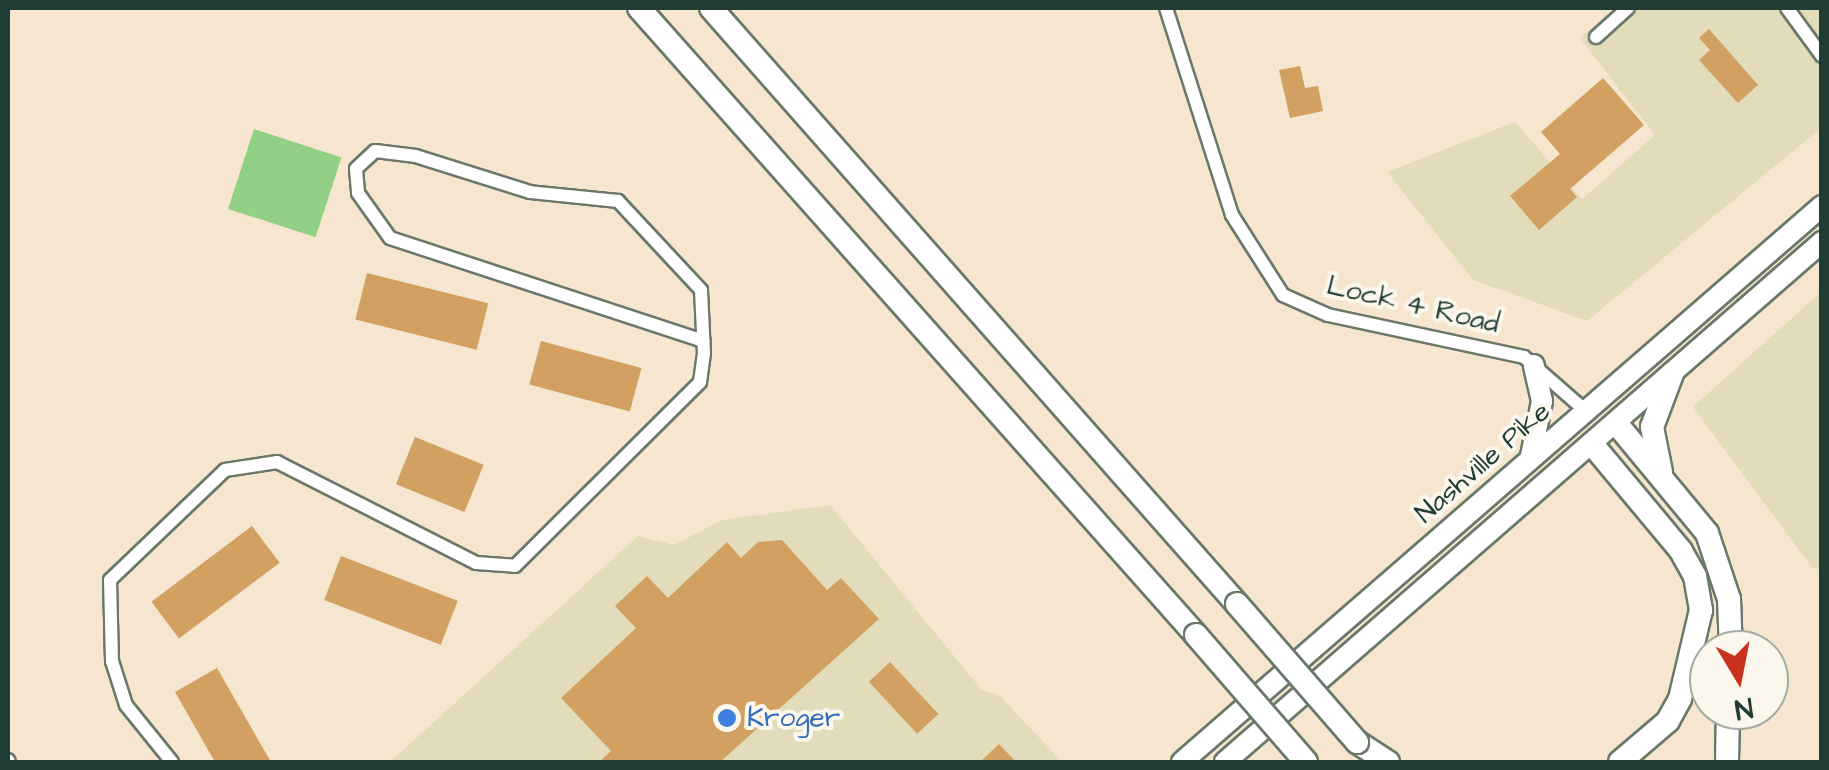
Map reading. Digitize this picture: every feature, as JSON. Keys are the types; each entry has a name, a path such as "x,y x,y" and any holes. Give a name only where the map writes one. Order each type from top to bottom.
{"highway":[{"path":"639,8 1306,762"},
{"path":"710,8 1375,762"},
{"path":"1670,488 1654,457 1652,427 1672,374"},
{"path":"1616,424 1707,533 1729,599 1730,630"},
{"path":"1592,444 1681,551 1696,576 1702,610 1680,699 1668,720 1620,762"},
{"path":"1726,762 1727,730"},
{"path":"1357,742 1388,762"}],"main road":[{"name":"Nashville Pike","path":"1182,762 1822,206"},
{"name":"Nashville Pike","path":"1225,762 1822,242"},
{"path":"1530,459 1542,401 1534,365"},
{"path":"1586,411 1616,424"},
{"path":"1586,411 1592,444"}],"street":[{"name":"Lock 4 Road","path":"1166,8 1232,214 1282,295 1328,315 1524,357 1586,411"},
{"path":"1596,37 1628,8"},
{"path":"1787,8 1822,56"},
{"path":"172,762 126,705 112,661 110,580 226,470 277,462 476,563 515,566 700,382 703,341 702,290 618,201 530,192 402,154 374,151 356,169 370,218 390,238 703,341"}],"shaded area":[{"path":"1616,8 1821,8 1821,128 1587,321 1473,280 1387,172 1515,122 1582,199 1655,135 1580,38"},
{"path":"1821,292 1822,568 1813,569 1693,407"},
{"path":"830,505 982,690 999,695 1062,762 390,762 638,536 674,545 722,520"}],"green space":[{"path":"254,129 341,157 316,237 228,209"}],"building":[{"path":"1709,29 1758,85 1738,103 1699,60 1710,50 1699,38"},
{"path":"1300,66 1305,88 1318,86 1323,111 1290,118 1279,70"},
{"path":"1603,78 1644,125 1570,189 1577,197 1539,230 1510,196 1560,154 1541,132"},
{"path":"367,273 488,303 477,350 355,320"},
{"path":"541,341 641,368 630,411 529,384"},
{"path":"415,437 484,465 465,512 396,484"},
{"path":"252,526 280,563 179,639 151,602"},
{"path":"782,540 827,590 841,578 879,619 720,762 599,762 611,751 561,698 636,628 615,606 647,576 668,598 727,542 741,558 758,542"},
{"path":"341,556 458,601 441,645 324,600"},
{"path":"890,662 938,714 917,734 869,682"},
{"path":"217,668 271,762 215,762 175,692"},
{"path":"999,744 1016,762 980,762"}],"place":[{"name":"Kroger","path":"727,718"}]}
